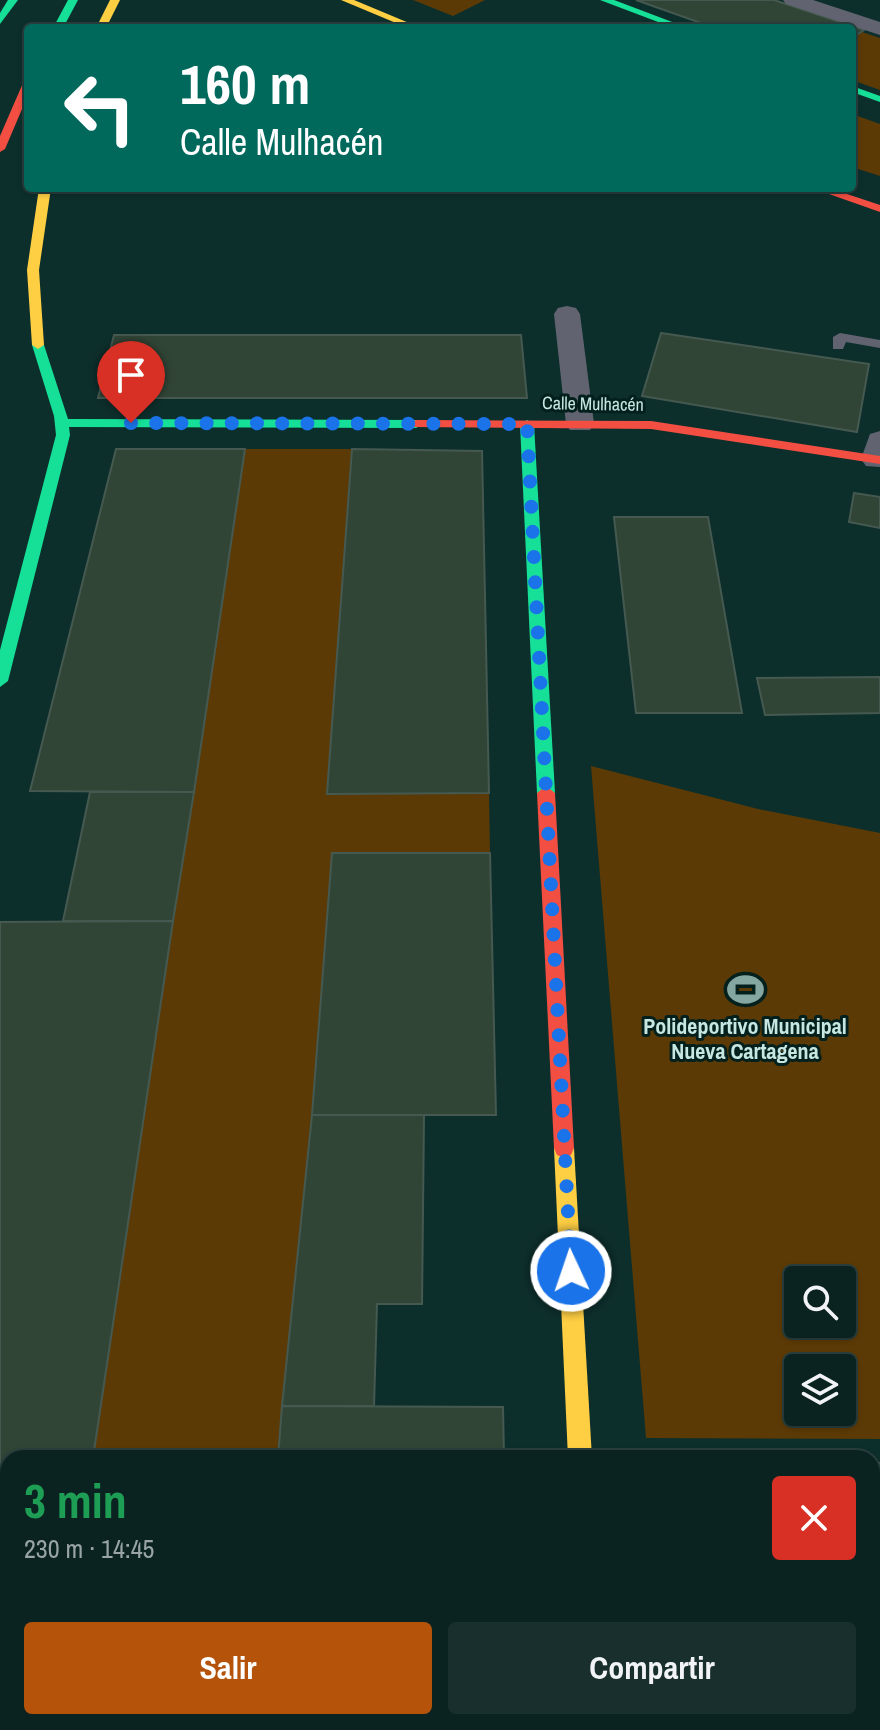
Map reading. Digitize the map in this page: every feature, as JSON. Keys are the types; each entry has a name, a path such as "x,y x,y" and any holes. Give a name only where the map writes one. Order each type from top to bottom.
{"main road":[{"path":"0,21 13,0"},
{"path":"60,24 73,0"},
{"path":"103,24 115,0"},
{"path":"346,0 406,24"},
{"path":"605,0 672,24"},
{"path":"856,90 880,99"},
{"path":"0,149 24,92"},
{"path":"0,681 58,459 63,423 39,352 32,285 36,228 44,192"},
{"path":"830,192 880,209"},
{"name":"Calle Mulhacén","path":"63,423 682,427 879,453"},
{"path":"527,424 580,1450"}],"street":[{"path":"793,0 880,29"},
{"path":"567,314 580,424"}],"lane":[{"path":"838,346 840,337 880,344"}],"shaded area":[{"path":"413,0 485,0 453,16"},
{"path":"862,32 880,38 880,90 856,81 856,36"},
{"path":"856,115 880,124 880,176 856,168"},
{"path":"245,449 352,449 327,793 489,793 490,853 332,853 312,1115 279,1450 93,1450"},
{"name":"Polideportivo Municipal Nueva Cartagena","path":"591,766 758,809 880,833 880,1439 646,1438"}],"building":[{"path":"636,0 774,0 846,24 704,24"},
{"path":"661,333 869,364 857,432 642,396"},
{"path":"114,335 521,335 527,398 98,398"},
{"path":"116,449 245,449 194,792 30,791"},
{"path":"352,449 482,451 489,793 327,794"},
{"path":"854,493 880,497 880,528 849,522"},
{"path":"614,517 708,517 742,713 636,713"},
{"path":"880,677 880,713 765,715 757,678"},
{"path":"90,792 194,792 173,921 63,921"},
{"path":"332,853 490,853 496,1115 312,1115"},
{"path":"173,921 94,1450 0,1450 0,922"},
{"path":"312,1115 424,1115 422,1304 377,1304 374,1406 282,1406"},
{"path":"282,1406 503,1407 504,1450 279,1450"}],"traffic: fast":[{"path":"0,21 13,0"},
{"path":"60,24 73,0"},
{"path":"605,0 672,24"},
{"path":"856,90 880,99"},
{"path":"0,681 63,435 61,416 38,345"},
{"path":"63,423 416,424"},
{"path":"527,424 546,793"}],"traffic: slow":[{"path":"103,24 115,0"},
{"path":"346,0 406,24"},
{"path":"38,345 33,270 44,192"},
{"path":"564,1148 580,1450"}],"traffic: jam":[{"path":"0,149 24,92"},
{"path":"830,192 880,209"},
{"path":"416,424 651,425 880,460"},
{"path":"546,793 564,1148"}],"place":[{"name":"Polideportivo Municipal Nueva Cartagena","path":"745,990"}],"route":[{"path":"131,423 527,424 571,1271"}]}
